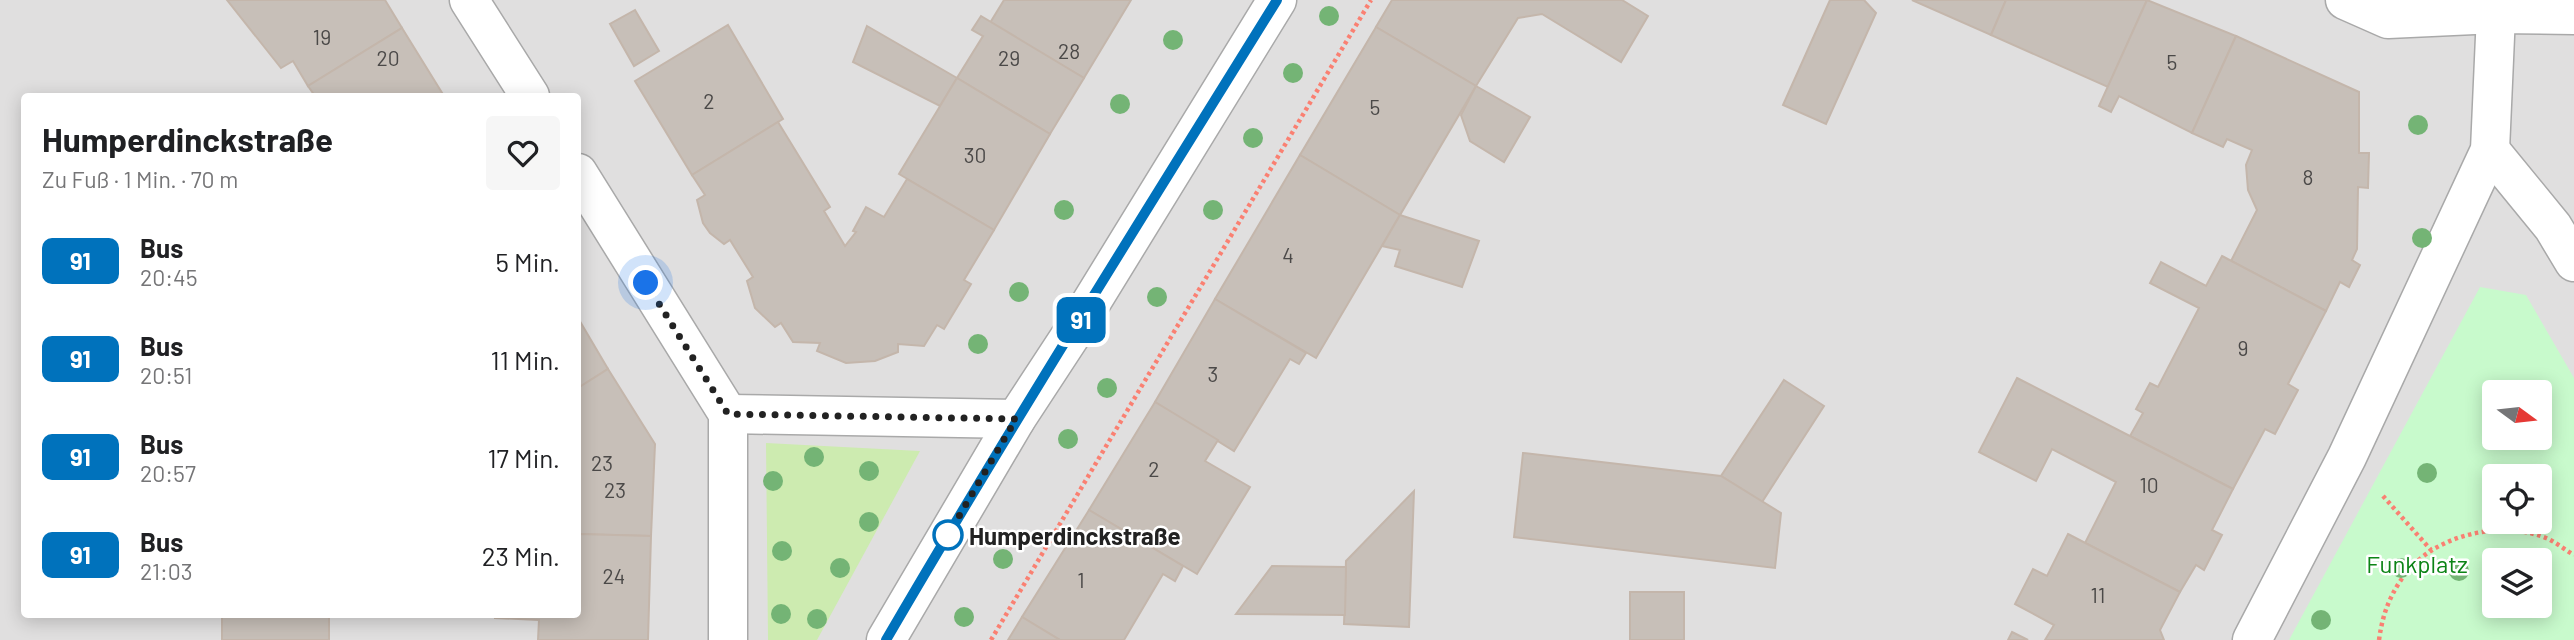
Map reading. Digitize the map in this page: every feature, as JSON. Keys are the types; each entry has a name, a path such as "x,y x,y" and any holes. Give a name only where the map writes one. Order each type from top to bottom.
{"street":[{"path":"469,0 528,93"},
{"path":"886,640 1016,419 1073,332 1277,0"},
{"path":"2345,0 2388,19 2496,14 2574,15"},
{"path":"2252,640 2347,457 2490,150 2496,14"},
{"path":"2490,150 2553,227 2574,262"},
{"path":"581,178 728,414 728,640"},
{"path":"728,414 1016,419"}],"path":[{"path":"991,640 1371,0"},
{"path":"2347,457 2431,550"},
{"path":"2379,640 2383,614 2402,578 2431,550 2468,533 2507,530 2546,538 2574,555"}],"shaded area":[{"path":"0,0 2495,0 2574,15 2574,640 0,640"}],"green space":[{"name":"Funkplatz","path":"2480,287 2526,295 2574,378 2574,640 2289,640"},
{"path":"766,443 920,451 817,640 768,640"}],"building":[{"path":"227,0 385,0 402,28 308,86 293,61 281,68"},
{"path":"1004,0 1131,0 1084,78 990,23"},
{"path":"1392,0 1622,0 1648,16 1621,62 1542,14 1518,18 1476,86 1376,27"},
{"path":"1830,0 1864,0 1876,13 1826,124 1783,105"},
{"path":"1912,0 2006,0 1991,35"},
{"path":"2006,0 2147,0 2108,87 1991,35"},
{"path":"2147,0 2236,36 2192,133 2119,96 2111,112 2099,106"},
{"path":"635,10 659,51 634,66 610,24"},
{"path":"981,16 1084,78 1050,134 957,78 983,36 972,30"},
{"path":"728,25 783,119 692,175 635,81"},
{"path":"867,26 957,78 940,106 853,62"},
{"path":"1376,27 1476,86 1400,215 1300,155"},
{"path":"402,28 442,93 313,93 308,86"},
{"path":"2236,36 2359,92 2359,153 2369,153 2368,188 2358,187 2357,249 2352,260 2360,265 2349,287 2340,282 2326,311 2231,261 2257,210 2248,190 2246,165 2252,150 2227,139 2223,147 2192,133"},
{"path":"957,78 1050,134 994,230 899,174"},
{"path":"1476,86 1530,117 1504,162 1470,141 1461,115"},
{"path":"778,122 830,207 824,211 845,246 856,232 853,231 866,207 884,217 907,179 994,230 964,280 971,284 944,329 937,325 924,346 898,344 898,352 875,361 846,363 817,351 820,343 793,342 781,323 775,327 755,308 747,281 753,277 730,240 724,244 710,233 703,223 697,200 705,195 692,175"},
{"path":"1300,155 1400,215 1316,358 1215,299"},
{"path":"1400,215 1479,241 1462,287 1395,266 1400,250 1382,246"},
{"path":"2222,256 2326,311 2288,384 2298,390 2275,434 2265,429 2233,489 2130,436 2143,413 2136,409 2150,383 2158,387 2199,308 2150,283 2161,262 2206,286"},
{"path":"1215,299 1306,353 1299,364 1290,359 1234,451 1155,402"},
{"path":"581,323 608,369 581,386"},
{"path":"608,369 655,444 651,536 581,534 581,386"},
{"path":"2017,378 2233,489 2212,530 2222,535 2204,570 2196,565 2180,592 2085,543 2116,482 2052,449 2036,481 1979,452"},
{"path":"1784,380 1824,406 1762,502 1721,476"},
{"path":"1155,402 1218,440 1205,461 1250,487 1197,574 1089,510"},
{"path":"1523,453 1721,476 1781,513 1775,568 1514,537"},
{"path":"1414,491 1409,627 1344,624 1346,561"},
{"path":"1089,510 1183,566 1175,581 1163,574 1124,640 1060,640 1022,617"},
{"path":"581,534 651,536 648,640 538,640 539,620 495,618 581,618"},
{"path":"2068,534 2180,592 2160,630 2164,640 2045,640 2054,625 2015,604 2033,569 2047,576"},
{"path":"1272,566 1346,567 1345,615 1236,614"},
{"path":"1630,592 1684,592 1684,640 1630,640"},
{"path":"1022,617 1060,640 1008,640"},
{"path":"222,618 329,618 329,640 222,640"},
{"path":"2012,632 2028,640 2008,640"}],"bus line":[{"name":"91","path":"886,640 1016,419 1073,332 1277,0"}],"place":[{"name":"Humperdinckstraße","path":"948,535"}],"route":[{"path":"646,283 728,414 1016,419 948,535"}]}
